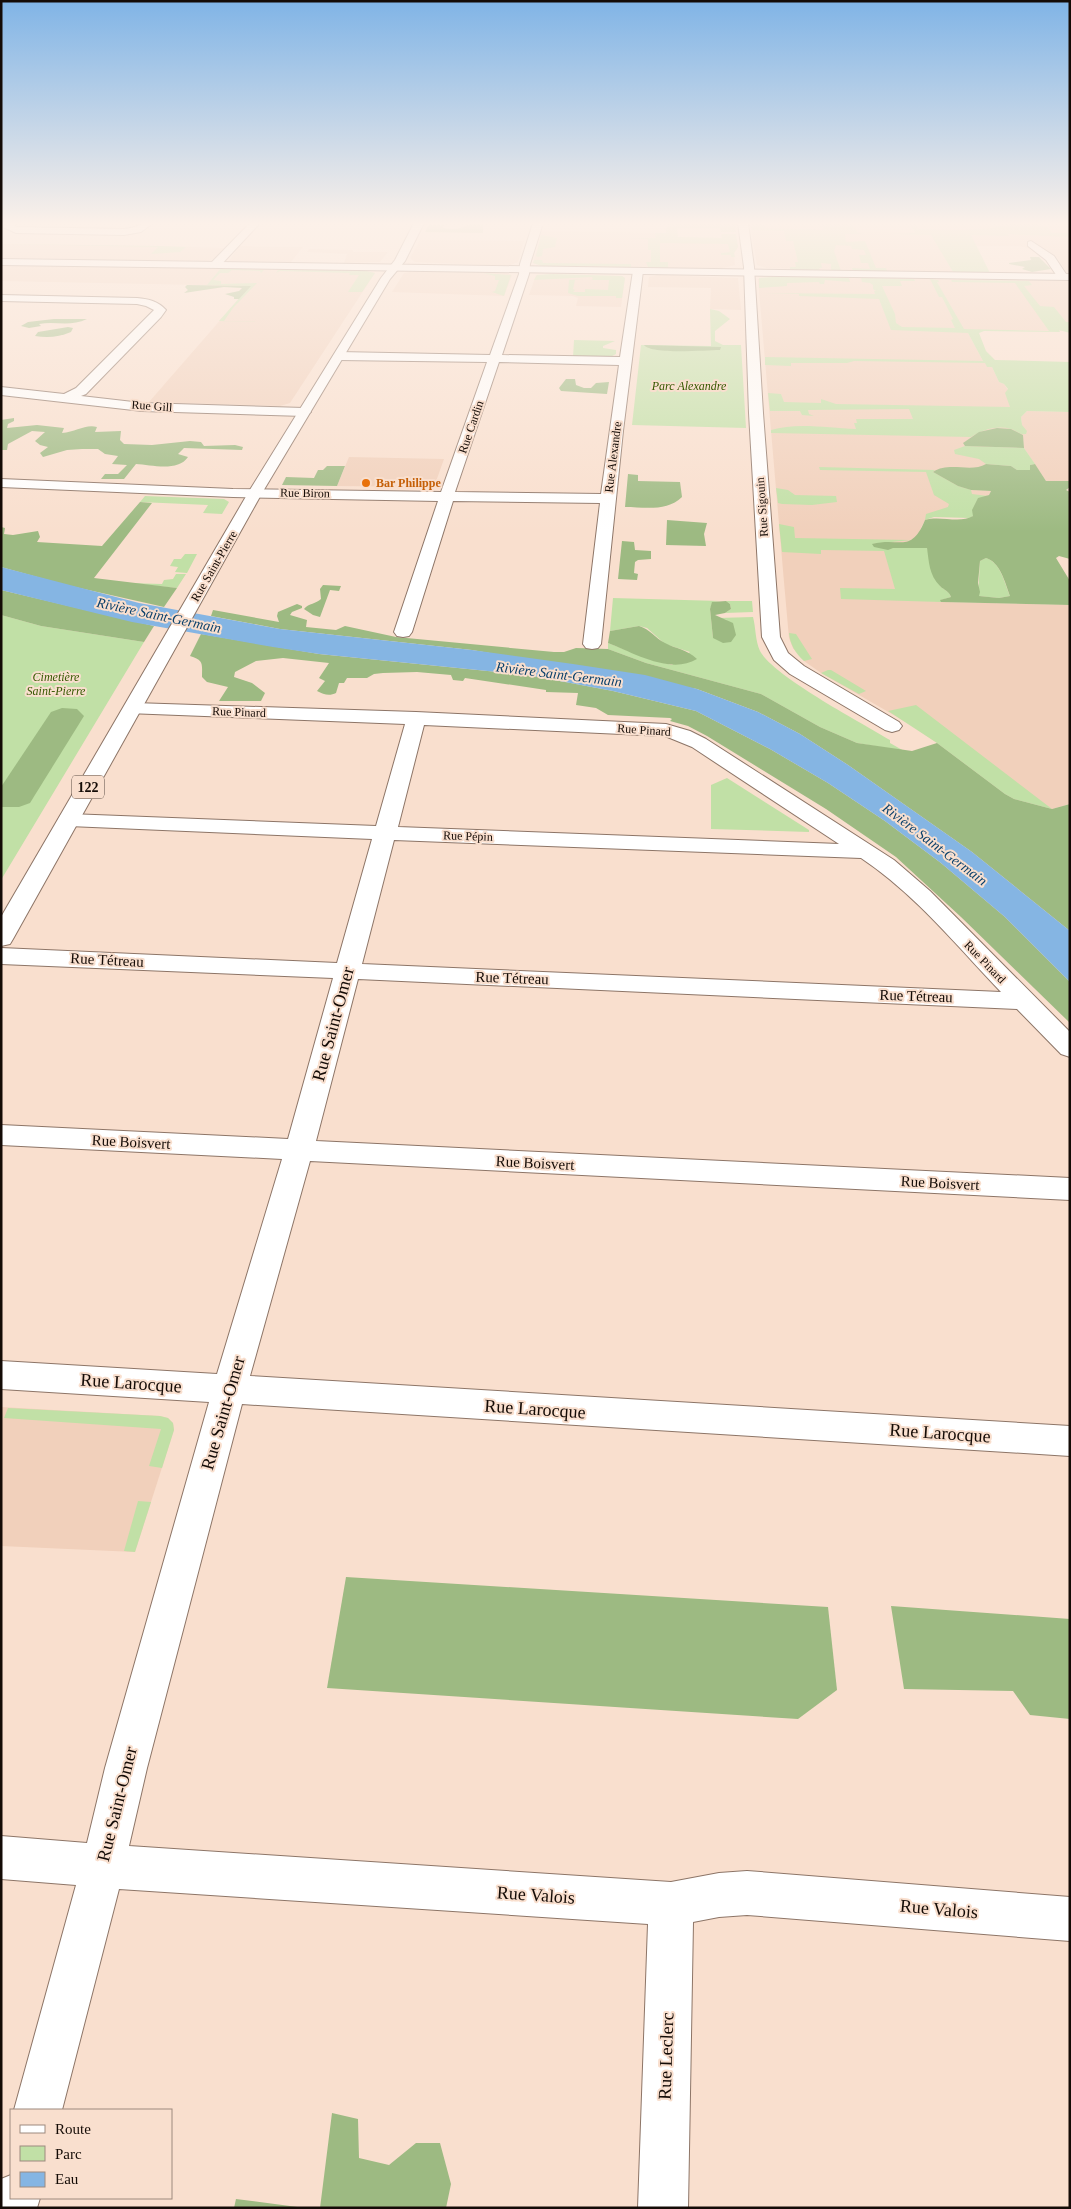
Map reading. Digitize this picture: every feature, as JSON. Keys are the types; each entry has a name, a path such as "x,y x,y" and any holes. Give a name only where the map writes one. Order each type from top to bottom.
{"street":[{"path":"67,398 81,390 147,326"},
{"name":"Rue Saint-Pierre","path":"1,939 134,709 174,634 255,493 358,326"},
{"name":"Rue Cardin","path":"403,632 505,326"},
{"name":"Rue Alexandre","path":"592,644 630,326"},
{"name":"Rue Sigouin","path":"752,326 771,637 780,656 797,670 892,726"},
{"path":"339,356 625,361"},
{"name":"Rue Gill","path":"1,391 151,407 304,412"},
{"name":"Rue Biron","path":"1,483 255,493 608,499"},
{"name":"Rue Pinard","path":"134,709 416,718 672,731 699,743 881,860 922,896 1070,1048"},
{"name":"Rue Saint-Omer","path":"38,2109 85,1940 126,1768 229,1390 300,1151 416,718"},
{"name":"Rue Pépin","path":"69,820 867,852"},
{"name":"Rue Tétreau","path":"1,956 1022,1000"},
{"name":"Rue Boisvert","path":"1,1135 1070,1189"},
{"name":"Rue Larocque","path":"1,1375 1070,1441"},
{"name":"Rue Valois","path":"1,1857 102,1866 671,1904 719,1895 747,1893 1070,1919"},
{"name":"Rue Leclerc","path":"663,2208 671,1904"}],"shaded area":[{"path":"215,326 340,326 290,403 280,406 149,402"},
{"path":"762,326 1070,326 1070,331 964,330 968,333 983,361 992,367 999,382 1004,384 1008,390 1010,407 1022,424 1021,417 1027,411 1070,412 1070,481 1046,481 1024,448 1023,438 992,446 986,464 980,468 943,468 933,472 971,490 991,491 989,495 925,520 916,538 941,602 1070,605 1070,804 1052,809 937,743 911,725 821,673 804,661 793,648 789,638"},
{"path":"349,457 444,459 434,487 337,486"},
{"path":"1,1407 160,1416 168,1418 173,1423 174,1430 135,1552 1,1546"}],"green space":[{"path":"21,326 40,326 29,328"},
{"name":"Parc Alexandre","path":"710,326 721,326 715,331 715,341 723,345 741,345 746,428 632,425 641,345 711,346"},
{"path":"889,326 955,328 954,326 962,326 964,329 1049,331 1046,326 1070,326 1070,333 1059,330 1060,332 984,331 979,333 986,351 995,360 1070,362 1070,412 1027,411 1021,417 1022,425 1027,431 1026,434 1006,428 985,430 971,437 771,433 771,430 791,426 856,429 854,423 857,423 856,419 913,419 909,409 808,410 809,414 814,416 802,415 800,411 770,411 768,393 781,394 784,402 821,403 821,399 836,404 1010,407 1005,393 1008,389 999,382 992,367 987,367 985,363 854,361 847,363 791,363 791,366 765,365 765,357 983,361 968,333 891,330"},
{"path":"68,327 73,328 71,332 62,335 49,337 35,336 38,332"},
{"path":"574,340 615,341 603,346 603,348 616,350 616,354 610,357 573,357"},
{"path":"644,345 721,347 720,350 668,351 649,348"},
{"path":"566,379 575,379 576,385 584,388 591,388 596,383 609,382 607,394 561,391 559,388"},
{"path":"14,418 14,421 8,424 7,428 37,425 64,428 62,433 93,426 97,427 95,432 121,431 120,440 124,444 152,445 190,441 201,442 204,446 235,445 243,447 242,450 184,448 178,454 188,457 178,465 136,464 124,479 101,479 105,474 118,474 127,465 112,464 118,456 105,454 98,449 67,450 43,457 40,453 48,447 40,445 35,441 45,432 32,431 8,444 7,450 1,450 1,420"},
{"path":"997,428 1011,429 1023,435 1024,448 965,446 963,443 979,432"},
{"path":"965,446 1024,448 1035,464 1030,465 1030,470 1017,470 1011,466 986,464 979,459 955,454 954,450"},
{"path":"986,464 1011,466 1017,470 1030,470 1030,465 1035,464 1046,481 1070,481 1070,487 1066,490 1070,492 1070,559 1059,556 1056,558 1070,581 1070,605 941,602 940,600 951,597 936,582 930,568 927,548 893,548 888,550 874,547 872,544 909,541 920,531 925,520 937,518 962,519 973,516 972,510 978,498 989,495 991,491 971,490 958,486 933,472 946,467 974,468","holes":["986,558 991,560 1001,573 1010,596 999,598 979,596 980,561"]},
{"path":"327,466 345,466 337,486 282,485 286,477 314,478 318,470 323,470"},
{"path":"819,467 935,470 933,472 958,486 971,490 972,494 988,496 976,503 973,516 970,518 934,517 925,520 926,514 948,507 949,504 934,495 926,472 820,470"},
{"path":"628,474 638,475 638,481 680,482 682,497 676,502 662,507 625,507"},
{"path":"776,488 788,490 795,495 836,496 837,502 812,505 782,504 778,503"},
{"path":"145,496 224,499 229,502 222,514 203,513 208,505 140,502"},
{"path":"140,502 152,503 94,578 177,588 164,607 66,585 1,567 1,527 5,528 4,534 13,535 38,531 40,537 37,542 102,546"},
{"path":"667,520 707,523 704,534 706,546 666,545"},
{"path":"779,524 794,527 795,538 911,540 873,544 893,548 927,548 940,586 951,597 941,600 941,602 841,599 840,588 895,589 884,551 821,550 821,554 782,552"},
{"path":"622,541 634,542 635,550 651,551 651,559 635,562 634,573 638,574 637,580 618,579"},
{"path":"185,554 197,554 187,573 175,572 178,567 170,566 174,559 181,559"},
{"path":"986,558 991,560 999,569 1010,596 999,598 978,596 980,561"},
{"path":"176,574 186,574 177,588 128,583 162,584 164,580 173,579"},
{"path":"323,585 341,586 339,591 330,590 320,617 304,609 321,599 320,589"},
{"path":"1,590 154,626 144,642 41,626 1,615"},
{"path":"613,598 720,601 713,602 710,609 713,638 727,620 718,618 753,617 758,647 768,661 799,686 890,740 890,743 904,751 857,743 820,727 761,694 646,663 608,649 608,643 649,659 672,665 690,652 665,644 647,628 639,626 610,631"},
{"path":"726,601 752,601 753,612 725,613 731,609 730,604"},
{"path":"726,601 730,604 731,609 725,613 715,615 733,623 736,635 731,642 723,643 713,638 710,609 712,602"},
{"path":"297,604 302,606 302,608 292,612 290,615 307,620 306,627 336,630 345,626 396,637 554,652 564,652 576,648 608,649 646,663 761,694 820,727 857,743 912,751 937,743 1014,799 1052,809 1070,804 1070,931 972,852 848,765 800,734 758,712 697,689 472,650 280,629 211,616 213,610 279,622 278,612"},
{"name":"Cimetière Saint-Pierre","path":"1,615 41,626 144,642 1,880"},
{"path":"639,626 665,643 685,651 697,659 676,665 664,664 641,657 608,643 610,631"},
{"path":"789,633 796,634 812,659 804,661 798,655 792,645"},
{"path":"201,634 319,654 528,675 613,691 696,711 770,749 828,783 885,821 941,863 1005,917 1070,982 1070,1023 896,857 826,809 688,726 670,721 672,719 670,718 608,715 596,708 576,705 578,693 546,692 546,690 465,678 463,681 453,680 451,675 417,672 383,673 374,674 367,678 347,678 344,683 339,683 336,693 327,695 317,691 325,681 319,678 329,663 283,658 256,661 235,672 234,677 252,683 265,693 261,701 219,701 228,687 207,682 202,677 200,661 190,656"},
{"path":"828,670 866,691 859,694 821,673"},
{"path":"916,705 1052,809 1014,799 1005,794 937,743 888,711"},
{"path":"62,708 77,709 84,716 30,803 19,807 1,807 1,787 51,712"},
{"path":"727,778 809,830 809,832 711,829 711,785"},
{"path":"8,1408 160,1416 168,1418 173,1423 174,1430 162,1468 149,1466 161,1429 4,1418"},
{"path":"138,1501 151,1502 135,1552 124,1551"},
{"path":"346,1577 828,1607 837,1690 798,1719 327,1688"},
{"path":"891,1606 1070,1619 1070,1719 1030,1715 1013,1691 904,1689"},
{"path":"332,2113 358,2119 359,2158 389,2165 416,2143 440,2143 451,2184 446,2208 320,2208"},
{"path":"236,2199 305,2208 234,2208"}],"water":[{"name":"Rivière Saint-Germain","path":"1,567 139,603 280,629 472,650 645,675 697,689 758,712 800,734 848,765 972,852 1070,931 1070,982 1005,917 941,863 885,821 828,783 770,749 696,711 613,691 528,675 319,654 132,622 1,590"}],"place":[{"name":"Bar Philippe","path":"366,483"}]}
